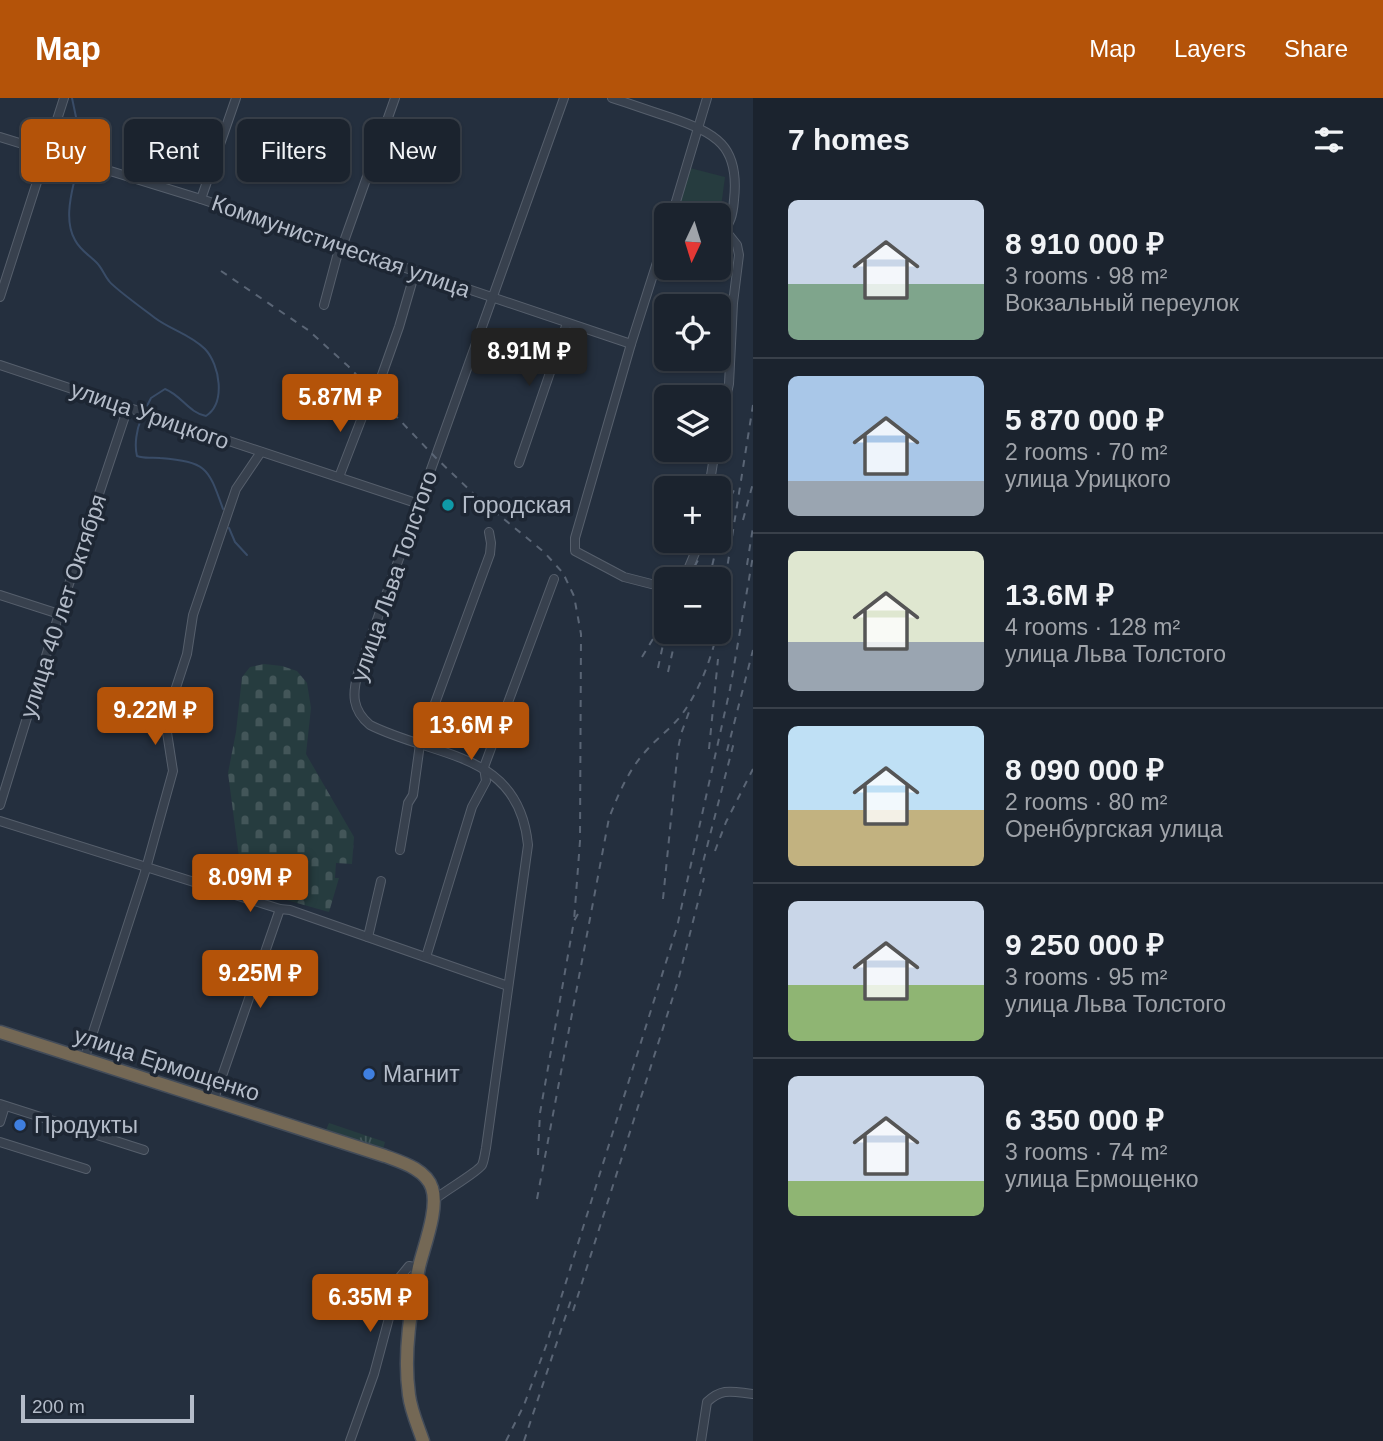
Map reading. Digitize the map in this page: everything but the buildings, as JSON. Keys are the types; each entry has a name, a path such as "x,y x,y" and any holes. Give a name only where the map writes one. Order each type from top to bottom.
{"highway":[{"name":"улица Ермощенко","path":"0,1032 385,1156 421,1174 431,1184 434,1200"},
{"path":"430,1441 421,1436 409,1396 407,1368 409,1326 434,1200"}],"street":[{"path":"57,119 64,98"},
{"path":"201,199 236,98"},
{"path":"324,305 339,250 394,98"},
{"name":"улица Льва Толстого","path":"434,1200 481,1167 486,1148 528,845 526,825 521,811 505,786 484,767 370,725 357,712 355,704 358,673 564,98"},
{"path":"612,98 715,136 733,163 736,179 732,211"},
{"path":"676,203 707,98"},
{"name":"Коммунистическая улица","path":"0,137 21,144"},
{"name":"Коммунистическая улица","path":"110,171 201,199 567,323"},
{"path":"0,297 37,182"},
{"path":"729,385 733,303 739,255 737,245 732,241"},
{"path":"377,389 415,272"},
{"path":"654,273 575,538 575,551 624,577 654,585"},
{"path":"519,463 567,323 631,344"},
{"name":"улица Урицкого","path":"0,365 419,504"},
{"path":"339,477 368,402"},
{"name":"улица 40 лет Октября","path":"0,805 59,614 128,407"},
{"path":"84,1060 173,771 166,726 187,654 193,615 236,489 261,452"},
{"path":"400,850 408,803 413,795 420,744 490,554 489,532"},
{"path":"426,957 472,807 486,781 484,767 554,579"},
{"path":"0,595 59,614"},
{"path":"0,821 280,909 290,909 508,986"},
{"path":"368,937 381,881"},
{"path":"213,1101 280,909"},
{"path":"0,1122 2,1105 144,1150"},
{"path":"0,1142 86,1169"},
{"path":"349,1441 374,1374 400,1277 409,1266 419,1268"},
{"path":"701,1441 707,1402 716,1394 726,1391 753,1394"}],"green space":[{"path":"690,168 725,177 722,203 680,203"},
{"path":"264,664 297,671 307,683 311,708 306,754 354,837 352,864 336,863 335,878 339,878 329,912 243,888 228,773 242,677 250,667"},
{"path":"329,1123 385,1142 383,1149 326,1130"}],"waterway":[{"path":"72,98 76,119"},
{"path":"74,182 69,219 79,247 97,263 117,289 161,322 199,344 214,364 219,384 218,393 212,410 206,416 165,389 151,398 146,408"},
{"path":"141,419 136,437 137,456 188,462 204,469 223,509"},
{"path":"229,528 235,542 247,555"}],"railway":[{"path":"221,271 308,330 348,366 435,457 477,497 544,552 563,573 574,596 581,634 580,841 574,921"},
{"path":"727,567 753,405"},
{"path":"743,520 753,483"},
{"path":"731,496 734,490"},
{"path":"747,565 753,527"},
{"path":"694,567 702,553"},
{"path":"712,567 715,553"},
{"path":"506,1441 524,1405 546,1346 677,927 730,689 753,556"},
{"path":"642,657 654,637"},
{"path":"658,668 663,644"},
{"path":"668,672 674,644"},
{"path":"537,1199 609,818 633,767 680,717 692,699 714,644"},
{"path":"727,751 753,650"},
{"path":"709,749 718,659"},
{"path":"663,899 678,749 689,712"},
{"path":"700,874 734,742"},
{"path":"715,851 726,822 753,769"},
{"path":"573,1311 678,981 704,878"},
{"path":"538,1155 540,1113 574,921 578,914"},
{"path":"524,1441 571,1300"}],"place":[{"name":"Городская","path":"448,505"},
{"name":"Магнит","path":"369,1074"},
{"name":"Продукты","path":"20,1125"}]}
